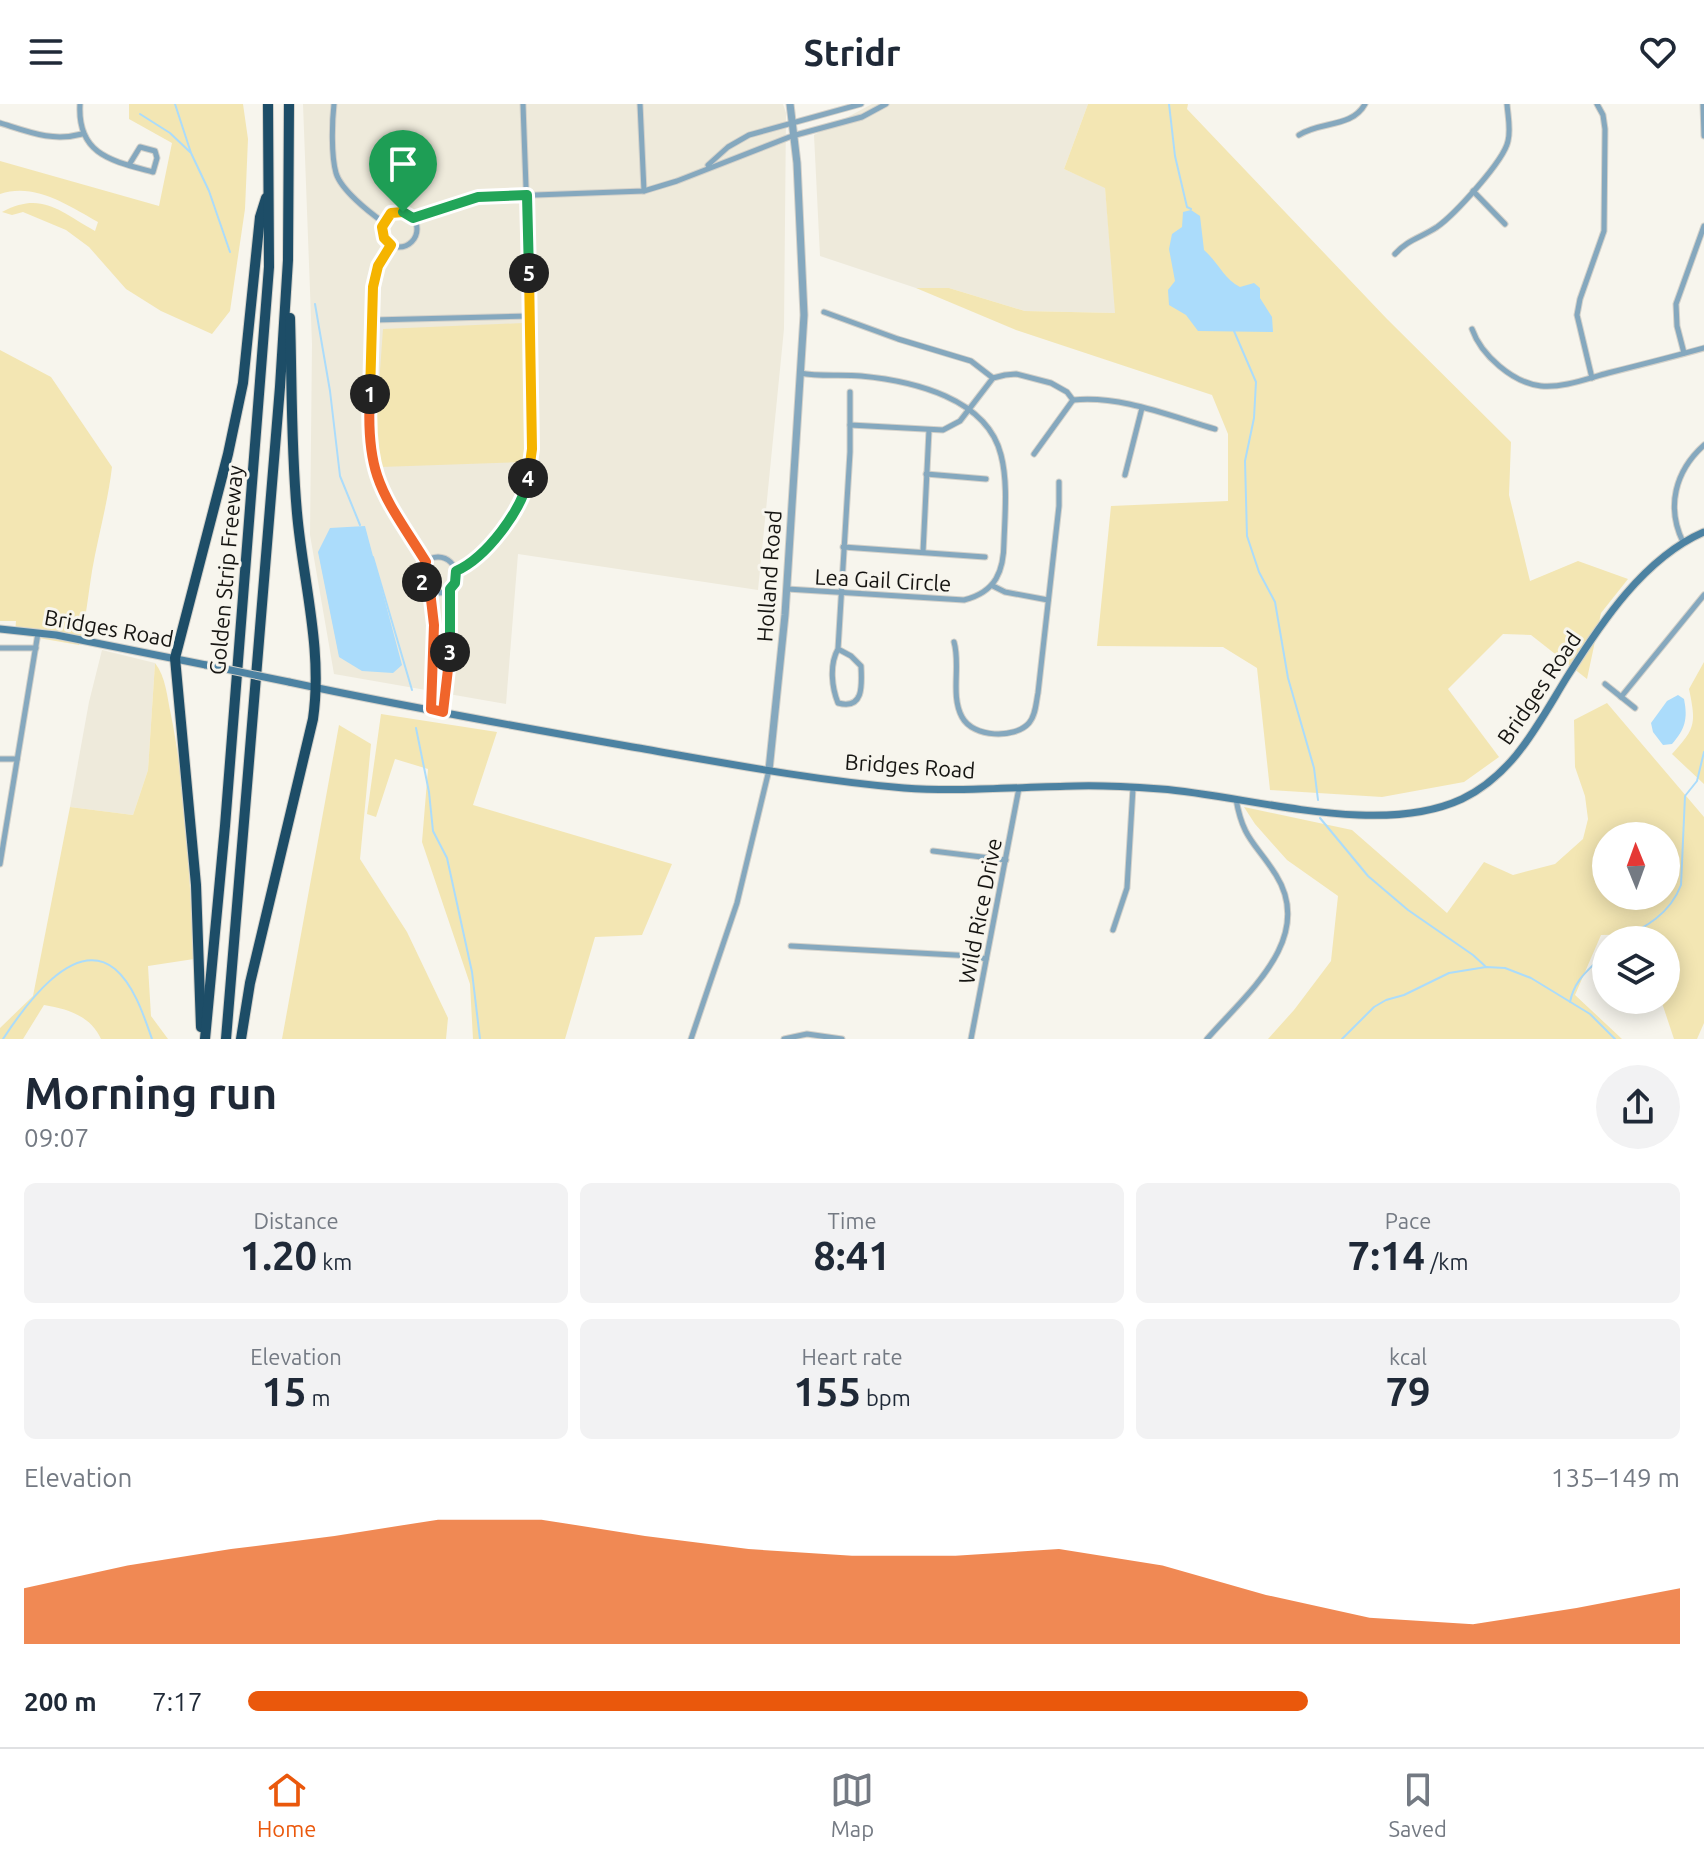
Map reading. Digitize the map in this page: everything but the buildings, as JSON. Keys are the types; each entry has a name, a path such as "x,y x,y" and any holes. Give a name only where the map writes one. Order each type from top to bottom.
{"highway":[{"name":"Golden Strip Freeway","path":"203,1039 213,964 258,429 269,267 268,104"},
{"name":"Golden Strip Freeway","path":"226,1039 275,455 288,260 289,104"},
{"path":"203,1039 196,885 175,658 228,454 243,383 260,217 269,189"},
{"path":"241,1039 250,983 313,719 317,688 317,653 297,516 293,463 288,260"}],"main road":[{"name":"Bridges Road","path":"0,629 175,658 443,712 769,770 901,787 1133,788 1236,798 1317,811 1375,814 1432,809 1472,793 1494,778 1514,759 1577,661 1623,599 1665,555 1704,532"}],"street":[{"path":"80,104 82,134 95,150 129,165 153,172 157,158 155,151 140,147 129,165"},
{"path":"334,104 332,121 336,175 361,205 383,222"},
{"path":"456,571 471,563 509,521 526,492 532,449 531,316 523,104"},
{"path":"640,104 644,191"},
{"name":"Holland Road","path":"691,1039 737,903 769,770 787,589 804,315 797,163 790,104"},
{"path":"705,169 728,147 749,135 861,104"},
{"path":"413,218 417,229 413,241 403,247 391,245 382,233 383,222 397,212 413,218 478,197 644,191 792,136 862,117 886,104"},
{"path":"1299,135 1310,127 1338,124 1360,113 1365,104"},
{"path":"1395,254 1404,244 1438,226 1492,170 1508,145 1510,128 1507,104"},
{"path":"1592,378 1577,315 1604,231 1605,129 1597,104"},
{"path":"1703,104 1704,136"},
{"path":"0,123 44,137 63,138 82,134"},
{"path":"1473,191 1505,224"},
{"path":"1684,353 1677,326 1676,304 1704,226"},
{"path":"391,245 378,266 373,287 368,427 372,465 383,495 426,562"},
{"path":"824,312 971,361 993,378"},
{"path":"373,320 531,316"},
{"path":"1472,329 1479,344 1501,366 1523,381 1550,386 1704,348"},
{"path":"800,373 883,379 945,396 968,408 989,428 1002,459 1004,546 1001,569 993,586 1026,598 1048,600"},
{"path":"850,425 943,430 960,421 993,378 1016,374 1051,383 1067,392 1073,400"},
{"path":"838,649 861,666 860,697 846,705 838,703 833,690 834,656 838,649 850,392"},
{"path":"1034,454 1073,400 1095,398 1215,429"},
{"path":"1125,475 1142,408"},
{"path":"923,552 929,430"},
{"path":"1683,542 1677,530 1674,501 1683,471 1704,445"},
{"path":"926,474 986,479"},
{"path":"954,642 958,656 956,688 961,717 971,727 990,734 1012,733 1028,724 1034,715 1059,506 1059,482"},
{"path":"843,547 985,557"},
{"path":"442,557 453,563 456,571 455,583 443,593 430,591 420,576 426,562 442,557"},
{"name":"Lea Gail Circle","path":"787,589 953,601 979,596 993,586"},
{"path":"443,712 451,639 450,589"},
{"path":"430,591 435,639 431,709"},
{"path":"1621,697 1704,595"},
{"path":"0,864 38,633"},
{"path":"0,648 36,648"},
{"path":"1605,684 1635,708"},
{"path":"0,759 17,759"},
{"name":"Wild Rice Drive","path":"971,1039 1019,788"},
{"path":"1113,930 1127,888 1133,788"},
{"path":"1207,1039 1275,960 1288,926 1284,891 1244,833 1236,798"},
{"path":"933,851 1006,860"},
{"path":"791,946 986,959"},
{"path":"784,1039 807,1034 842,1039"}],"shaded area":[{"path":"129,104 243,104 248,139 245,209 230,311 212,334 161,311 126,289 89,247 66,230 23,212 12,215 2,212 28,203 40,204 50,206 95,231 98,222 38,193 13,191 0,194 0,161 159,206 172,143 129,119"},
{"path":"303,104 783,104 786,113 784,329 758,590 518,554 506,704 334,674 310,535 312,344"},
{"path":"872,104 1088,104 1064,169 1105,187 1116,313 1025,311 949,288 916,288 820,256 814,135"},
{"path":"1088,104 1188,104 1187,109 1387,319 1511,442 1509,495 1530,581 1578,561 1628,579 1601,613 1587,679 1531,635 1503,634 1448,689 1499,757 1464,782 1382,797 1270,790 1257,668 1223,647 1097,646 1111,506 1228,501 1228,434 1212,395 1016,330 916,288 949,288 1025,311 1115,313 1105,188 1064,169"},
{"path":"523,323 524,462 381,467 376,427 383,329"},
{"path":"0,350 51,377 112,467 79,645 15,634 16,621 0,621"},
{"path":"102,650 155,663 148,770 133,815 70,807"},
{"path":"1704,662 1704,784 1672,754 1690,731 1693,710 1689,689"},
{"path":"155,663 166,688 181,775 194,959 148,966 151,1016 168,1039 101,1039 84,1019 69,1011 44,1005 23,1039 0,1039 0,1028 33,996 70,807 133,815 148,770"},
{"path":"1607,703 1704,817 1704,1023 1697,1039 1674,1039 1666,1014 1680,1014 1680,926 1592,926 1592,956 1575,995 1622,1039 1268,1039 1331,961 1338,896 1287,860 1244,807 1352,830 1447,913 1484,862 1513,875 1555,864 1583,839 1588,819 1585,796 1575,767 1574,720"},
{"path":"381,714 497,732 473,805 672,864 642,935 595,937 565,1039 473,1039 470,984 422,842 428,769 395,759 376,817 367,814"},
{"path":"339,725 371,744 360,859 407,932 448,1018 446,1039 282,1039"}],"water":[{"path":"1191,210 1200,216 1204,250 1225,275 1240,287 1254,283 1260,288 1260,298 1272,317 1273,332 1198,331 1186,315 1169,305 1168,290 1175,281 1169,249 1172,234 1182,227 1183,212"},
{"path":"365,526 402,665 393,673 362,671 339,657 318,552 330,528"},
{"path":"1678,695 1684,699 1684,723 1672,744 1663,745 1653,732 1651,723 1667,701"}],"waterway":[{"path":"175,104 230,252"},
{"path":"1169,104 1175,156 1187,207 1191,209"},
{"path":"140,114 170,133 190,152"},
{"path":"315,304 340,476 360,525"},
{"path":"1234,331 1256,382 1254,418 1245,461 1247,536 1259,572 1275,602 1288,678 1314,768 1318,800"},
{"path":"373,557 412,690"},
{"path":"416,728 429,792 433,831 447,858 472,972 480,1039"},
{"path":"1646,926 1664,912 1681,885 1685,796 1697,781 1704,752"},
{"path":"1320,818 1368,876 1408,910 1485,966"},
{"path":"3,1039 50,980 82,962 99,961 115,969 128,983 152,1039"},
{"path":"1342,1039 1374,1007 1386,1000 1404,995 1449,973 1486,967 1505,968 1531,978 1590,1014 1615,1039"},
{"path":"1570,1002 1580,980 1592,967"}],"route":[{"path":"527,195 532,449 526,492 509,521 471,563 456,571 455,583 450,589 451,639 443,712 431,709 434,625 430,591 420,576 426,562 383,495 369,446 373,287 378,266 391,245 382,233 383,222 391,213 403,212 413,218 478,197 527,195"}]}
